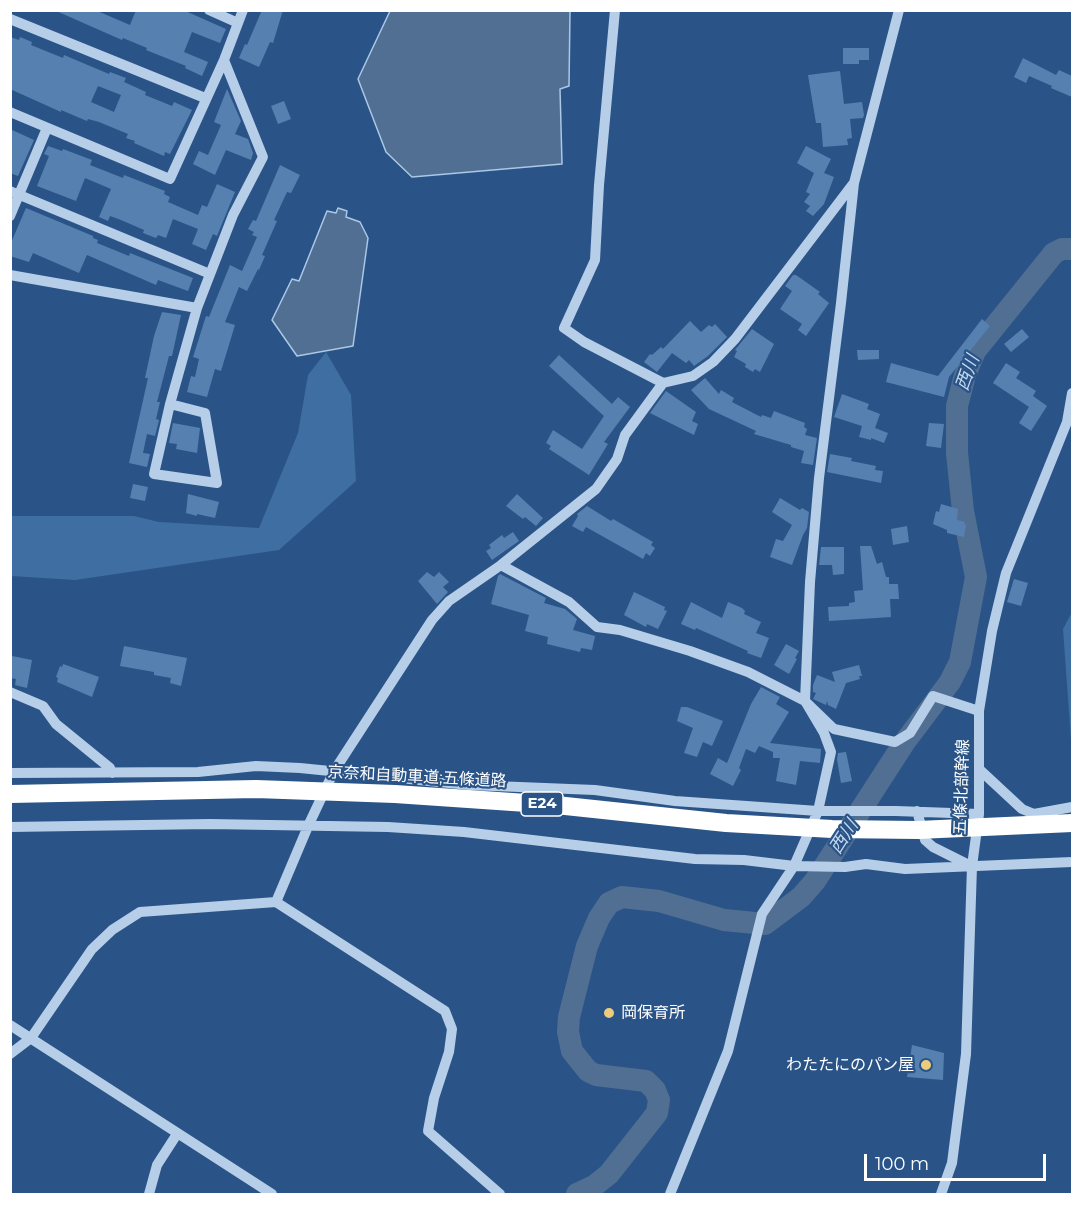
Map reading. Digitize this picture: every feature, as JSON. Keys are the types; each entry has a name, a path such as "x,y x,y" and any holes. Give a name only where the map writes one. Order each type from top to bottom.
{"highway":[{"name":"京奈和自動車道;五條道路","path":"10,794 256,789 395,794 556,805 726,823 832,829 918,830 1072,823"}],"street":[{"path":"209,10 238,22"},
{"path":"10,112 170,179 224,60 243,10"},
{"path":"615,10 598,185 595,260 564,328 584,342 663,383 693,376 713,362 735,339 854,183"},
{"path":"670,1194 728,1051 762,914 794,866 818,811 831,752 824,733 805,701 810,582 819,478 854,183 899,10"},
{"path":"10,19 206,98"},
{"path":"170,404 205,414 217,483 154,474 170,404 197,308 233,215 263,157 224,60"},
{"path":"10,216 15,193 47,128"},
{"path":"15,193 210,274"},
{"path":"10,275 197,308"},
{"path":"276,903 334,771 432,620 448,601 501,565 596,489 617,459 625,435 663,383"},
{"name":"五條北部幹線","path":"941,1194 952,1163 966,1054 972,866 979,814 979,711 992,631 1006,573 1067,422 1072,393"},
{"path":"501,565 569,602 597,627 620,630 690,651 748,672 805,701 834,729 895,742 910,733 933,696 979,711"},
{"path":"10,692 43,706 56,724 110,768 112,773"},
{"path":"10,773 198,772 255,766 334,771 470,785 595,790 675,801 818,811 979,814"},
{"path":"980,770 1022,809 1035,814 1072,807"},
{"path":"917,812 925,840 972,866"},
{"path":"10,827 113,824 309,824 464,832 695,859 744,860 794,866 845,867 866,864 905,869 1072,862"},
{"path":"10,1054 31,1038 92,949 112,930 140,912 276,903 445,1011 452,1029 449,1052 434,1098 428,1131 500,1194"},
{"path":"10,1025 272,1194"},
{"path":"149,1194 157,1165 177,1134"}],"shaded area":[{"path":"390,11 570,11 569,86 560,89 562,164 412,177 386,152 358,79"},
{"path":"338,208 347,211 346,217 360,222 368,238 353,346 297,356 272,320 292,279 299,281 327,211 336,213"},
{"path":"326,352 351,395 356,481 279,550 75,580 11,576 11,516 134,516 159,522 259,528 298,433 308,375"},
{"path":"1072,612 1072,741 1063,629"}],"building":[{"path":"54,10 95,10 130,25 136,10 183,10 226,29 220,43 192,32 184,52 208,62 202,76 185,68 186,66 146,50 147,48 123,38 122,40"},
{"path":"262,10 283,10 273,43 270,42 259,67 239,58"},
{"path":"10,37 19,40 20,37 32,42 31,45 63,58 64,55 109,74 110,72 126,78 124,82 146,92 145,95 172,106 174,102 192,110 170,154 165,152 164,156 134,143 135,141 126,138 128,134 99,122 88,119 87,121 61,110 61,112 10,89","holes":["98,86 121,95 114,112 91,102"]},
{"path":"843,48 869,48 869,60 859,60 859,64 843,64"},
{"path":"1023,58 1056,75 1059,70 1072,76 1072,97 1029,76 1026,83 1014,77"},
{"path":"840,71 844,104 862,102 864,115 863,118 850,119 852,138 847,139 848,145 823,147 821,123 816,123 808,75"},
{"path":"227,89 241,121 235,134 248,139 253,153 251,160 226,150 215,175 193,164 199,151 208,155 221,125 214,122"},
{"path":"284,101 291,119 278,124 271,106"},
{"path":"10,129 34,140 18,176 10,173"},
{"path":"48,146 92,160 90,165 123,178 124,175 165,191 164,194 170,197 168,202 198,215 202,205 207,207 217,184 235,192 217,236 213,234 206,250 192,244 198,229 173,219 166,238 158,235 156,238 121,220 110,216 108,221 99,217 111,189 85,178 76,201 37,186 49,156 44,154"},
{"path":"806,146 831,159 824,173 834,177 824,204 813,216 806,211 810,206 804,202 810,194 806,192 814,173 797,163"},
{"path":"280,165 300,175 291,193 287,192 274,220 277,221 262,255 265,256 259,270 247,291 239,287 225,322 235,325 221,371 215,369 207,397 187,392 191,376 195,377 199,359 193,357 206,316 209,317 230,265 242,271 257,237 252,235 254,232 248,229 253,220 256,221"},
{"path":"26,208 93,236 98,240 97,243 129,256 130,253 193,278 188,291 158,280 156,285 87,255 79,273 33,253 29,262 10,256 10,245"},
{"path":"793,275 820,292 818,294 829,303 806,336 798,330 802,324 780,309 792,291 785,286"},
{"path":"162,312 181,315 172,356 169,356 157,402 160,402 156,419 159,420 155,436 147,434 143,453 150,454 147,467 129,463 148,378 145,378 154,336"},
{"path":"982,319 990,326 949,377 944,397 886,382 891,363 938,376"},
{"path":"690,321 701,332 709,325 712,327 715,324 727,337 694,366 689,360 686,363 672,353 657,372 644,362 650,354 652,355 661,347 663,349"},
{"path":"752,329 774,344 760,372 755,369 753,372 745,367 746,364 734,357 737,351 735,350"},
{"path":"1022,329 1029,337 1011,352 1004,344"},
{"path":"857,350 879,350 879,359 858,360"},
{"path":"559,355 612,404 618,397 630,407 604,442 608,444 589,475 549,449 551,446 546,443 553,430 582,449 604,416 549,366"},
{"path":"1006,363 1020,372 1016,378 1036,391 1033,396 1047,406 1031,431 1019,423 1029,407 993,383"},
{"path":"705,378 719,394 721,390 734,398 732,402 761,417 762,415 771,418 774,411 805,423 804,427 807,429 805,435 817,438 813,465 801,463 804,451 754,434 756,431 709,409 691,390"},
{"path":"666,391 696,412 692,421 698,424 694,435 650,413"},
{"path":"842,394 869,404 867,409 880,414 875,428 888,433 884,443 871,438 871,440 859,437 862,426 834,417"},
{"path":"173,423 200,428 197,453 176,449 177,444 169,443"},
{"path":"929,423 944,424 941,448 926,446"},
{"path":"830,454 876,466 875,470 883,471 881,483 827,472"},
{"path":"133,484 148,487 145,501 130,498"},
{"path":"188,494 219,502 215,518 186,513"},
{"path":"517,494 543,518 536,526 506,506"},
{"path":"780,498 800,510 802,508 809,512 807,528 792,565 770,557 776,539 783,541 792,525 772,512"},
{"path":"941,504 958,509 957,520 965,522 966,525 964,537 947,533 947,530 933,524 936,511 939,512"},
{"path":"587,506 653,542 651,545 655,548 650,556 646,553 643,559 586,527 583,532 572,526 577,514"},
{"path":"907,526 909,542 893,545 891,529"},
{"path":"513,532 519,541 492,560 486,551 491,548 489,545 502,535 504,538"},
{"path":"860,546 871,546 877,564 882,562 886,577 889,577 889,584 898,584 899,599 890,599 891,617 829,621 828,607 849,606 849,603 855,602 854,591 863,590"},
{"path":"821,547 844,547 844,574 833,575 832,565 819,565"},
{"path":"427,572 434,577 439,572 449,582 443,587 448,592 437,604 418,581"},
{"path":"500,574 546,598 544,603 565,609 577,619 573,630 595,636 592,650 581,648 580,652 547,644 548,637 525,631 529,615 491,604"},
{"path":"1014,579 1028,583 1021,606 1007,602"},
{"path":"634,592 665,607 664,610 667,611 658,629 647,624 646,627 624,615"},
{"path":"691,602 722,618 728,602 742,608 745,611 744,614 761,622 756,633 769,638 761,658 696,628 695,630 681,624"},
{"path":"786,644 799,651 789,674 774,665"},
{"path":"124,646 187,658 181,686 170,683 171,678 154,675 154,672 120,666"},
{"path":"12,656 32,660 27,688 15,685 16,679 10,678"},
{"path":"63,664 99,677 92,697 57,682 56,677"},
{"path":"859,665 862,676 859,676 860,679 846,683 836,709 828,705 827,701 826,705 813,699 816,693 813,692 813,685 817,675 835,682 832,672"},
{"path":"761,687 780,697 776,704 789,712 770,743 821,749 820,763 800,761 796,785 776,781 780,758 773,758 773,752 759,746 755,753 746,749 739,768 741,770 733,786 710,774 718,758 727,763 751,704"},
{"path":"681,707 687,707 723,721 712,746 703,742 697,757 684,753 693,728 677,721"},
{"path":"846,752 852,781 841,783 837,759 838,753"},
{"name":"わたたにのパン屋","path":"912,1045 944,1053 943,1080 907,1077"}],"waterway":[{"name":"西川","path":"577,1194 594,1186 609,1174 657,1113 659,1100 655,1090 646,1081 596,1075 588,1071 572,1051 568,1032 569,1017 587,946 599,918 609,903 622,897 659,901 724,920 765,924 801,897 815,881 904,743 950,682 960,662 976,577 963,511 957,453 957,406 965,375 975,351 1054,253 1062,249 1072,249"}],"place":[{"name":"岡保育所","path":"609,1013"},
{"name":"わたたにのパン屋","path":"926,1065"}]}
